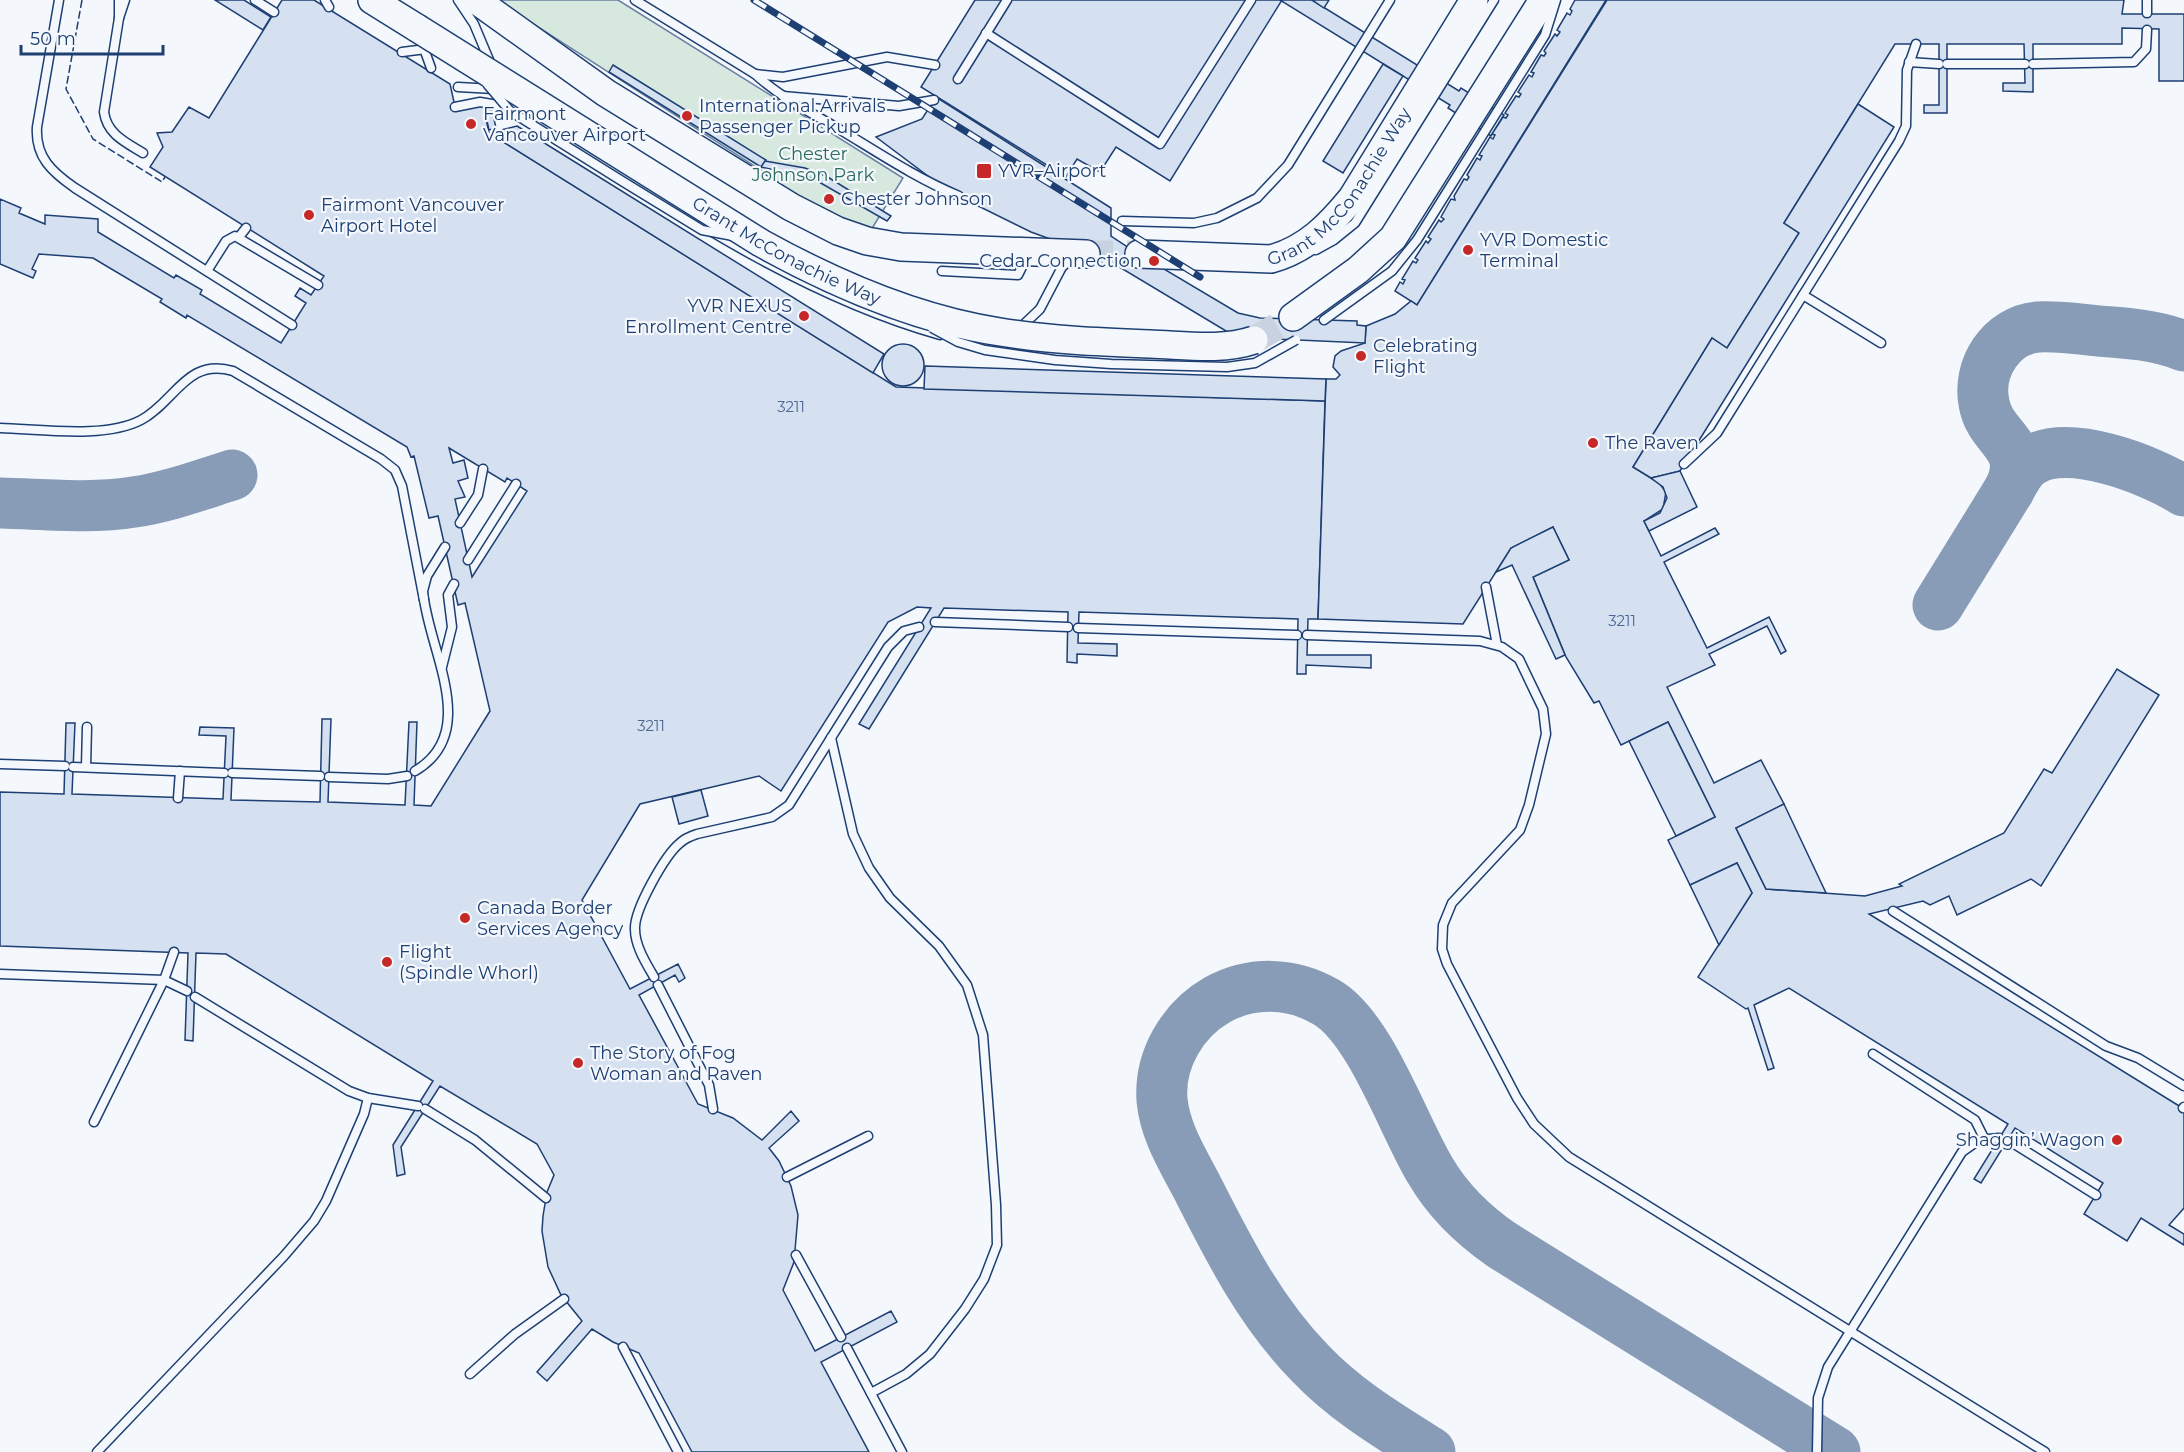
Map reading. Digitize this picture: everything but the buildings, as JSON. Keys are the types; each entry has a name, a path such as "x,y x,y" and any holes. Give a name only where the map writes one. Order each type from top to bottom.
{"main road":[{"name":"Grant McConachie Way","path":"372,0 430,41 471,62 516,100 761,243 809,269 876,298 998,332 1066,340 1213,346 1254,340"},
{"path":"476,0 606,93 815,221 855,238 901,248 1086,254"},
{"name":"Grant McConachie Way","path":"1139,254 1271,259 1288,255 1317,237 1352,198 1474,0"},
{"path":"1295,329 1393,238 1543,0"}],"lane":[{"path":"59,0 37,127 38,146 44,160 56,174 75,188 292,325"},
{"path":"119,0 119,18 104,112 105,120 114,135 143,153"},
{"path":"119,18 125,0"},
{"path":"255,0 274,12"},
{"path":"458,0 474,24 502,92 786,275 875,314 938,334 984,342 1018,329 1040,309 1062,267 1074,257 1086,254"},
{"path":"635,0 755,74 782,96 902,169 959,196"},
{"path":"958,79 1007,0"},
{"path":"986,33 1160,144 1251,0"},
{"path":"1122,221 1194,223 1216,218 1257,198 1288,165 1390,0"},
{"path":"1271,259 1320,248 1340,236 1355,223 1494,0"},
{"path":"1324,320 1392,271 1417,240 1545,34 1556,0"},
{"path":"2147,0 2147,13"},
{"path":"1909,62 1943,64 2134,62 2144,54 2147,30"},
{"path":"402,52 430,41 431,68"},
{"path":"1684,464 1717,433 1904,133 1909,62 1916,44"},
{"path":"755,74 783,77 887,57 935,65"},
{"path":"471,62 501,103 524,120 702,230 761,243"},
{"path":"458,87 516,100"},
{"path":"782,96 893,106 934,100"},
{"path":"455,107 480,102 516,100"},
{"path":"207,271 229,239 239,237 246,228"},
{"path":"239,237 318,285"},
{"path":"942,271 1018,275 1030,252"},
{"path":"1803,295 1881,343"},
{"path":"876,298 972,347 1055,360 1227,367 1255,363 1295,329"},
{"path":"0,428 117,428 148,416 199,371 214,367 232,370 381,459 395,470 402,486 424,600 449,707 448,726 434,753 423,767 415,771"},
{"path":"460,523 478,495 483,469"},
{"path":"468,560 516,484"},
{"path":"424,600 424,582 445,547"},
{"path":"441,670 452,627 448,599 454,584"},
{"path":"1486,587 1497,645"},
{"path":"935,622 1068,627"},
{"path":"713,1109 709,1084 637,943 635,922 641,905 679,843 697,834 768,818 783,811 806,781 888,647 904,631 919,627"},
{"path":"1078,628 1297,635"},
{"path":"1307,635 1480,641 1497,645 1519,659 1543,709 1546,734 1529,805 1520,830 1456,897 1445,916 1441,938 1447,964 1517,1098 1534,1124 1556,1146 2045,1452"},
{"path":"86,767 87,727"},
{"path":"831,738 853,834 869,868 890,898 939,946 967,985 983,1035 996,1204 997,1245 984,1279 965,1309 930,1354 906,1374 871,1393"},
{"path":"0,764 388,778 406,776"},
{"path":"178,798 180,771"},
{"path":"1893,911 2106,1046 2138,1058 2184,1086"},
{"path":"93,1122 164,980 174,952"},
{"path":"0,974 164,980 187,991"},
{"path":"195,997 344,1088 368,1098 422,1108 475,1140 546,1198"},
{"path":"1873,1054 1975,1120 1984,1138"},
{"path":"97,1452 284,1256 314,1221 364,1114 368,1098"},
{"path":"787,1177 868,1136"},
{"path":"1817,1452 1818,1398 1821,1382 1962,1152 1984,1138 2004,1139 2096,1195"},
{"path":"795,1255 841,1337"},
{"path":"470,1374 515,1334 564,1299"},
{"path":"623,1347 678,1452"},
{"path":"847,1348 902,1452"}],"green space":[{"name":"Chester Johnson Park","path":"496,0 618,0 903,178 871,230 843,219 791,192 767,174"}],"taxiway":[{"path":"1938,605 2009,490 2014,475 2015,462 2012,452 1994,426 1984,403 1984,377 1988,364 2003,343 2013,335 2025,330 2053,327 2142,335 2184,346"},
{"path":"2009,490 2021,470 2031,461 2047,455 2066,453 2087,454 2131,466 2184,491"},
{"path":"0,503 101,505 134,502 159,497 232,475"},
{"path":"1430,1452 1382,1422 1337,1389 1292,1343 1247,1279 1175,1145 1162,1100 1164,1070 1169,1056 1183,1030 1193,1018 1204,1008 1230,994 1244,989 1272,986 1313,995 1326,1002 1357,1032 1384,1078 1430,1170 1453,1202 1471,1221 1502,1245 1835,1452"}],"tunnel":[{"path":"1086,254 1139,254"},
{"path":"1254,340 1293,317"}],"railway":[{"path":"754,0 1200,277"}],"fence":[{"path":"82,0 66,89 93,139 162,182 165,177"}],"place":[{"name":"International Arrivals Passenger Pickup","path":"687,116"},
{"name":"Fairmont Vancouver Airport","path":"471,124"},
{"name":"YVR–Airport","path":"984,171"},
{"name":"Chester Johnson","path":"829,199"},
{"name":"Fairmont Vancouver Airport Hotel","path":"309,215"},
{"name":"YVR Domestic Terminal","path":"1468,250"},
{"name":"Cedar Connection","path":"1154,261"},
{"name":"YVR NEXUS Enrollment Centre","path":"804,316"},
{"name":"Celebrating Flight","path":"1361,356"},
{"name":"The Raven","path":"1593,443"},
{"name":"Canada Border Services Agency","path":"465,918"},
{"name":"Flight (Spindle Whorl)","path":"387,962"},
{"name":"The Story of Fog Woman and Raven","path":"578,1063"},
{"name":"Shaggin’ Wagon","path":"2117,1140"}]}
